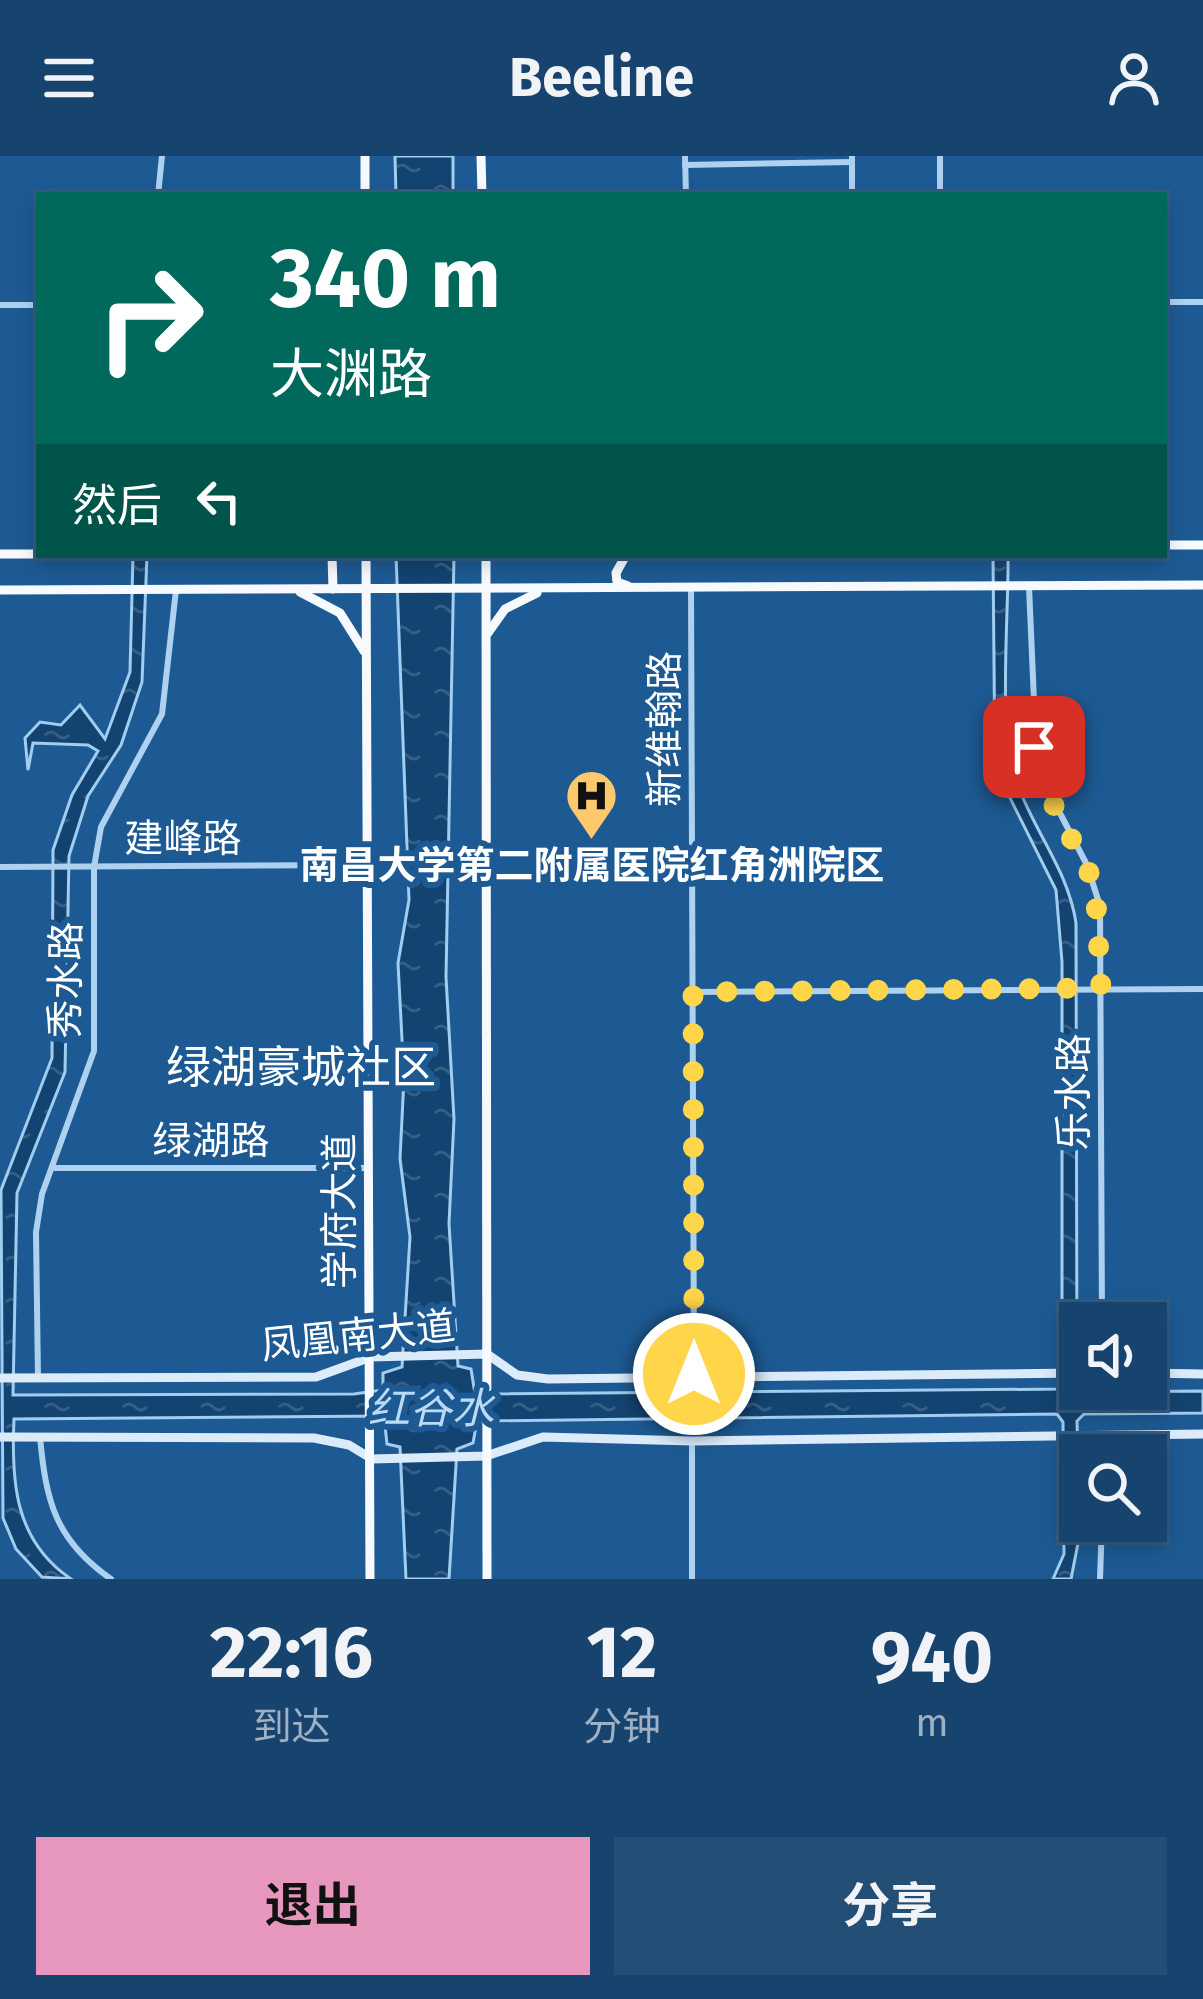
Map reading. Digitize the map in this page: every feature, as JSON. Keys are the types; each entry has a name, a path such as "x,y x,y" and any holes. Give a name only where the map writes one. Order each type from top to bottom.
{"main road":[{"path":"365,156 365,192"},
{"path":"481,156 482,192"},
{"path":"1167,545 1203,545"},
{"path":"0,556 36,554"},
{"path":"332,558 333,589"},
{"name":"学府大道","path":"366,558 370,1579"},
{"path":"486,558 487,1579"},
{"path":"623,558 616,566 617,582 657,588"},
{"path":"0,590 1203,585"},
{"path":"485,638 494,618 505,609 550,589"},
{"path":"295,590 340,613 354,629 367,660"},
{"name":"凤凰南大道","path":"0,1378 316,1377 371,1357 487,1354 517,1375 548,1379 1059,1373"},
{"path":"1167,1373 1203,1374"},
{"path":"0,1437 314,1438 349,1445 372,1459 394,1459 486,1456 543,1437 692,1441 1059,1434"},
{"path":"1167,1434 1203,1434"}],"street":[{"path":"158,192 161,156"},
{"path":"940,156 940,192"},
{"path":"686,192 685,160 852,159 852,192"},
{"path":"1167,302 1203,302"},
{"path":"0,305 36,305"},
{"name":"乐水路","path":"1030,586 1037,769 1095,884 1101,988 1102,1302"},
{"name":"新维翰路","path":"691,588 694,1374"},
{"name":"秀水路","path":"38,1379 36,1232 42,1194 94,1051 94,867 109,809 162,714 176,590"},
{"name":"建峰路","path":"0,866 368,865"},
{"path":"693,992 1203,989"},
{"name":"绿湖路","path":"53,1168 370,1168"},
{"path":"40,1437 45,1495 64,1535 111,1579"},
{"path":"692,1441 692,1579"},
{"path":"1100,1579 1101,1542"}],"water":[{"path":"395,156 453,156 453,192 396,192"},
{"name":"红谷水","path":"133,558 147,558 142,682 121,745 88,796 69,856 65,1072 17,1193 13,1395 354,1394 383,1390 383,1373 402,1367 410,1237 400,1159 404,1078 398,963 409,900 396,558 454,558 446,977 454,1119 449,1224 458,1366 471,1369 475,1394 1059,1389 1059,1410 1167,1410 1167,1391 1203,1391 1203,1413 1084,1414 1077,1421 1077,1434 1063,1434 1057,1414 477,1421 473,1443 457,1449 449,1579 406,1579 400,1447 387,1444 384,1416 14,1419 20,1509 38,1547 71,1579 42,1577 16,1549 3,1518 1,1190 52,1058 53,850 72,795 98,751 88,745 33,743 28,770 25,738 40,722 61,725 80,705 105,739 130,672"},
{"name":"红谷水","path":"993,558 1008,558 1006,700 1015,778 1065,885 1076,923 1077,1302 1062,1302 1062,962 1056,890 995,768"},
{"name":"红谷水","path":"1064,1542 1078,1542 1071,1579 1053,1579"}],"place":[{"name":"南昌大学第二附属医院红角洲院区","path":"592,842"}],"district":[{"name":"绿湖豪城社区","path":"301,1068"}],"route":[{"path":"694,1374 693,992 1101,988 1100,906 1095,884 1045,788 1034,747"}]}
